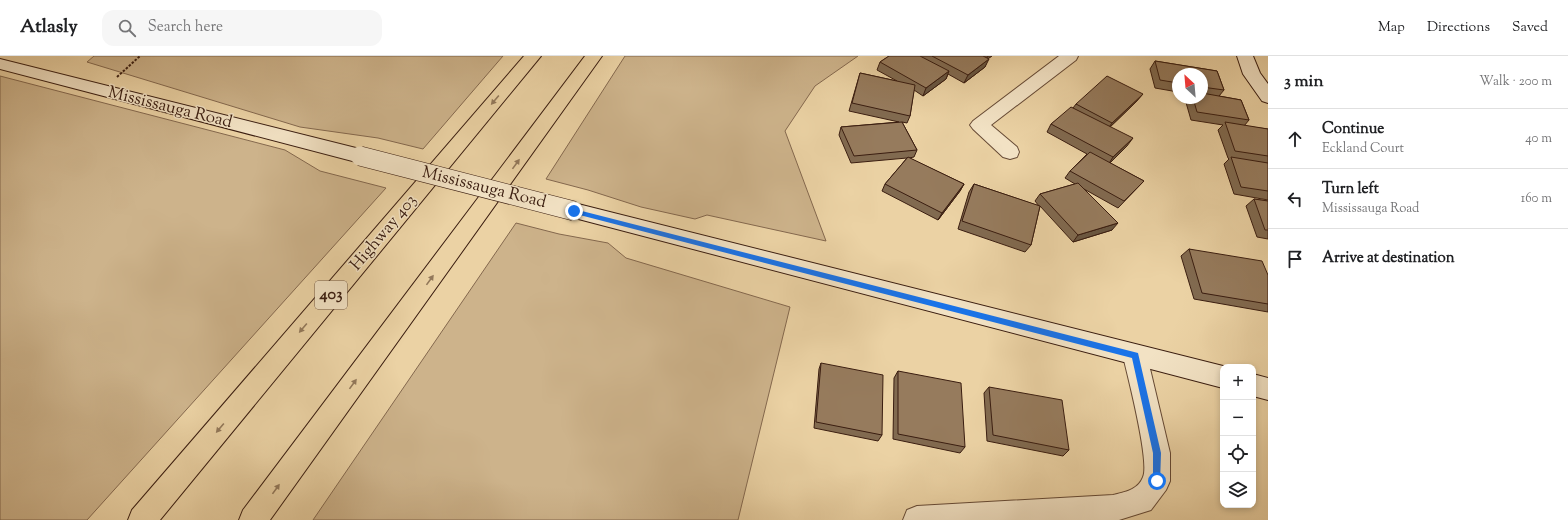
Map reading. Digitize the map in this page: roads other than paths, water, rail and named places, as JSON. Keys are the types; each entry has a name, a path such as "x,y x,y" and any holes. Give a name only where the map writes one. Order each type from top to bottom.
{"highway":[{"path":"253,520 594,56"},
{"name":"Highway 403","path":"142,520 527,63"}],"main road":[{"path":"1010,152 979,126 1070,56"},
{"path":"1245,56 1252,74 1268,97"},
{"name":"Mississauga Road","path":"0,64 1135,356 1220,376"},
{"path":"917,520 1113,508 1141,501 1157,481 1157,453 1135,356"},
{"path":"1256,386 1268,389"}]}
